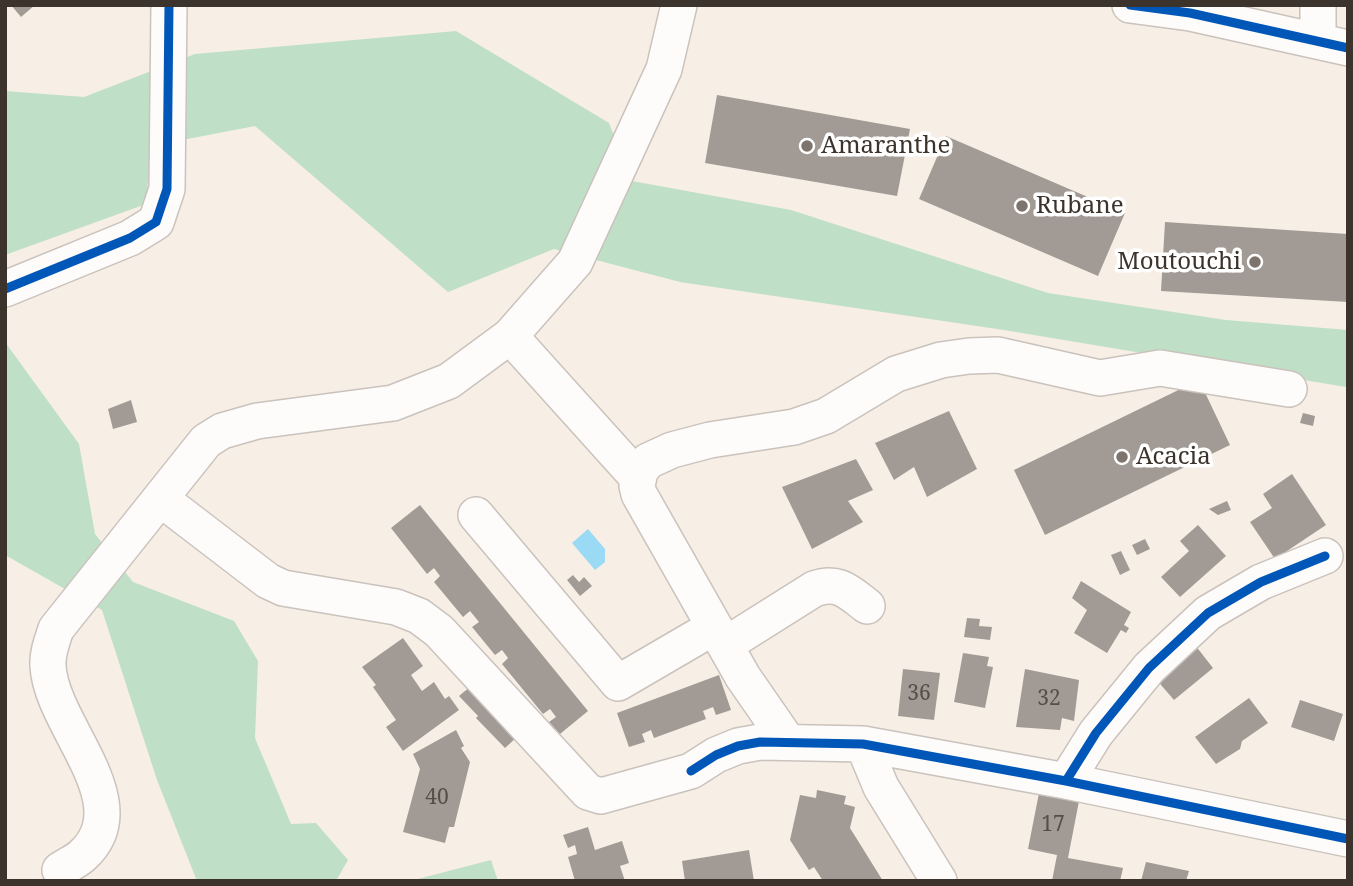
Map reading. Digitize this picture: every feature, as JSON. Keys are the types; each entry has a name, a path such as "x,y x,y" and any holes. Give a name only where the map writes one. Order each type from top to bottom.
{"street":[{"path":"5,289 130,238 156,222 167,189 169,5"},
{"path":"60,870 82,856 102,824 101,793 53,692 48,665 56,629 206,441 222,431 257,421 393,403 449,381 510,336 575,262 664,69 679,5"},
{"path":"1130,5 1190,13 1333,44"},
{"path":"1318,5 1333,44"},
{"path":"510,336 638,478"},
{"path":"788,742 743,677 639,494 638,478 648,461 672,450 710,440 794,428 826,416 897,374 941,359 998,355 1100,378 1154,368 1289,390"},
{"path":"161,499 268,581 283,589 396,607 419,616 439,631 588,792 595,795 601,796 691,771 716,755 738,746 760,742 863,744 1066,781 1348,839"},
{"path":"476,515 618,683 825,585 841,586 867,606"},
{"path":"1066,781 1096,733 1149,668 1208,613 1261,582 1325,556"},
{"path":"863,744 881,787 939,881"}],"green space":[{"path":"456,31 609,123 632,181 791,210 1048,293 1226,320 1348,330 1348,382 1346,387 1004,330 680,282 554,249 448,292 255,126 151,146 146,204 5,255 5,91 84,97 195,54"},
{"path":"5,342 79,444 95,534 133,582 234,621 258,661 255,738 291,824 316,823 348,860 336,881 197,881 157,780 102,610 5,555"},
{"path":"491,860 498,881 410,881"}],"water":[{"path":"588,529 605,549 605,562 595,570 572,543"}],"building":[{"path":"11,5 35,5 21,17"},
{"name":"Amaranthe","path":"717,95 910,129 897,196 705,163"},
{"name":"Rubane","path":"946,136 1125,213 1098,276 919,199"},
{"name":"Moutouchi","path":"1165,222 1348,234 1348,302 1161,291"},
{"name":"Acacia","path":"1199,380 1230,445 1045,535 1014,470"},
{"path":"131,400 137,422 113,429 108,409"},
{"path":"949,411 977,469 927,497 914,467 894,480 875,443"},
{"path":"1303,413 1315,416 1313,426 1300,423"},
{"path":"856,459 873,490 848,501 863,522 812,549 782,487"},
{"path":"1292,474 1326,525 1275,559 1250,522 1272,508 1263,494"},
{"path":"1227,501 1231,510 1218,515 1209,509"},
{"path":"420,505 588,711 560,734 549,722 556,717 550,709 543,714 502,664 508,658 502,650 495,655 472,627 479,622 470,611 463,617 434,582 440,576 434,568 427,574 391,528"},
{"path":"1198,525 1226,556 1180,597 1161,577 1189,551 1180,541"},
{"path":"1145,539 1150,549 1137,555 1132,545"},
{"path":"1121,551 1130,570 1120,575 1111,555"},
{"path":"573,575 579,582 584,577 592,586 580,596 567,580"},
{"path":"1081,581 1131,612 1124,625 1129,628 1126,633 1121,630 1107,653 1074,633 1087,610 1072,598"},
{"path":"967,618 980,619 979,626 992,627 990,640 964,637"},
{"path":"403,638 423,666 411,675 422,691 434,682 445,699 449,696 459,710 403,751 386,727 396,720 362,667"},
{"path":"1195,645 1213,668 1174,700 1155,678"},
{"path":"963,653 989,657 987,666 993,667 985,708 954,702"},
{"path":"903,669 940,673 934,720 898,716"},
{"path":"1025,669 1079,680 1074,721 1062,718 1060,730 1016,727"},
{"path":"719,675 731,710 716,715 713,707 703,711 706,719 654,738 651,730 642,734 645,742 629,747 617,713"},
{"path":"471,686 517,737 505,748 459,696"},
{"path":"1249,698 1268,723 1242,741 1240,749 1216,764 1195,737"},
{"path":"1300,700 1343,714 1334,741 1291,727"},
{"path":"456,730 464,746 461,748 470,762 454,827 449,827 445,843 403,832 420,769 413,754"},
{"path":"817,790 846,796 844,804 855,807 850,828 883,881 823,881 814,867 809,870 790,840 800,795 816,798"},
{"path":"1039,793 1079,801 1068,858 1123,868 1120,881 1052,881 1057,855 1028,849"},
{"path":"588,827 595,850 622,841 629,863 620,866 625,881 575,881 568,857 577,854 575,845 568,848 563,835"},
{"path":"749,850 754,881 685,881 682,861"},
{"path":"1146,862 1189,871 1186,881 1141,881"}],"cycle path":[{"path":"5,289 130,238 156,222 167,189 169,5"},
{"path":"1130,5 1190,13 1348,48"},
{"path":"1066,781 1096,733 1149,668 1208,613 1261,582 1325,556"},
{"path":"691,771 716,755 738,746 760,742 863,744 1066,781 1348,839"}],"place":[{"name":"Amaranthe","path":"807,146"},
{"name":"Rubane","path":"1022,206"},
{"name":"Moutouchi","path":"1255,262"},
{"name":"Acacia","path":"1122,457"}]}
